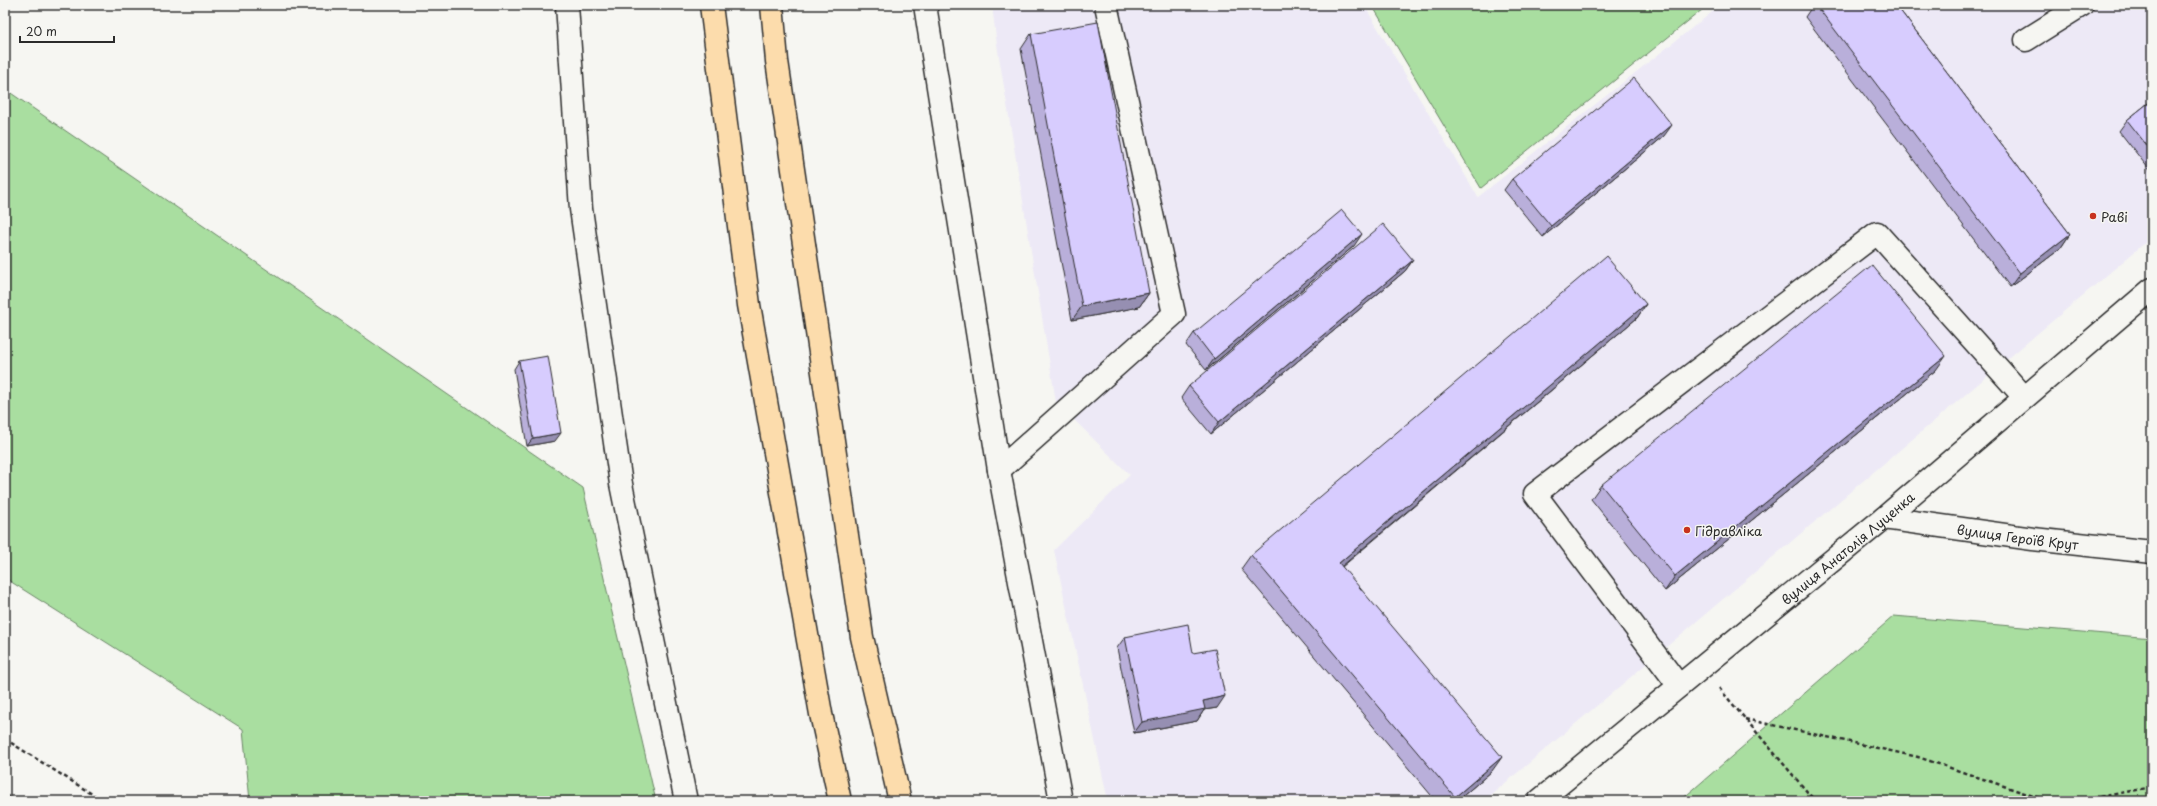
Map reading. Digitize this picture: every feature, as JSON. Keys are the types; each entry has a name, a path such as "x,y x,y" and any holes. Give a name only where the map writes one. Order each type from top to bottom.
{"highway":[{"path":"711,5 749,304 821,714 840,801"},
{"path":"772,5 777,62 862,637 900,801"}],"street":[{"path":"567,5 581,209 620,477 686,801"},
{"path":"925,5 999,470 1061,801"},
{"path":"999,470 1174,314 1106,5"},
{"path":"2026,40 2082,5"},
{"path":"1679,686 1535,494 1877,233 2024,397"},
{"name":"вулиця Анатолія Луценка","path":"1539,801 1884,518 2152,289"},
{"name":"вулиця Героїв Крут","path":"1884,518 2033,539 2152,552"}],"path":[{"path":"1702,668 1815,801"},
{"path":"1745,719 1918,757 2048,801"},
{"path":"5,739 103,801"},
{"path":"2079,801 2152,787"}],"shaded area":[{"path":"992,5 1364,5 1478,197 1721,5 2152,5 2152,237 1484,801 1108,801 1054,550 1130,475 1056,402 996,38"}],"green space":[{"path":"1372,5 1708,5 1481,188"},
{"path":"5,89 583,488 656,801 250,801 243,729 5,578"},
{"path":"1894,616 2152,638 2152,801 1680,801"}],"building":[{"path":"1816,5 1896,5 2070,234 2020,273"},
{"path":"1098,22 1149,293 1082,306 1031,34"},
{"path":"1634,78 1672,125 1551,226 1512,179"},
{"path":"2152,100 2152,152 2127,120"},
{"path":"1342,210 1362,234 1214,359 1194,333"},
{"path":"1383,224 1413,260 1219,422 1189,386"},
{"path":"1606,256 1646,304 1339,563 1502,757 1455,797 1251,555"},
{"path":"1872,265 1946,356 1675,576 1601,485"},
{"path":"548,356 561,433 533,438 519,361"},
{"path":"1188,624 1193,653 1215,649 1225,696 1203,701 1205,709 1142,722 1125,637"}],"railway":[{"path":"5,796 13,801"}],"place":[{"name":"Раві","path":"2093,216"},
{"name":"Гідравліка","path":"1687,530"}]}
